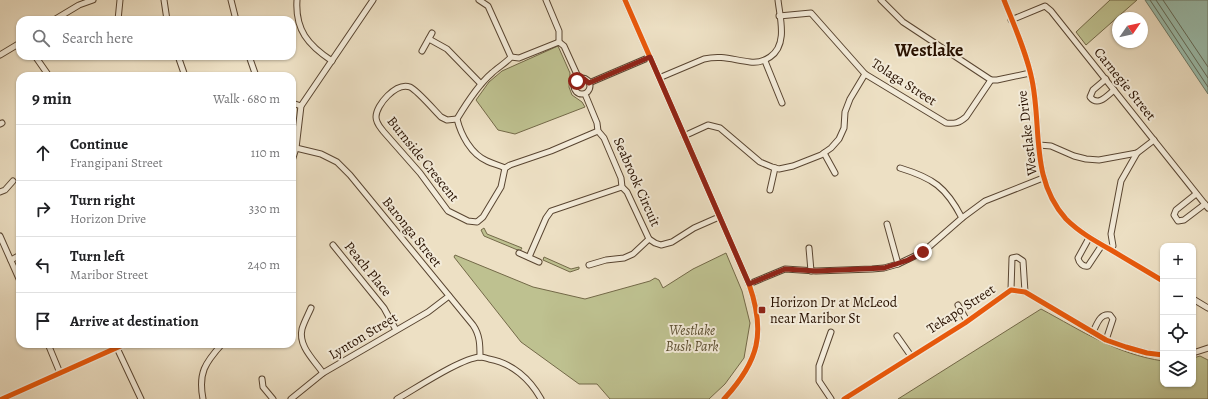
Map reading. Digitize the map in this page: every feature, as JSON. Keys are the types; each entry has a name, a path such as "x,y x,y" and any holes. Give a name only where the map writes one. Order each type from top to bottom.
{"street":[{"path":"59,16 78,2 93,0"},
{"path":"118,16 120,0"},
{"path":"164,0 166,16"},
{"path":"231,0 235,16"},
{"path":"297,0 299,23 306,40 318,52 332,62"},
{"path":"296,148 302,106 373,0"},
{"path":"479,0 488,6 511,57"},
{"path":"546,0 559,31 559,42"},
{"path":"659,78 712,57 723,56 751,62 765,61 775,54 781,45 778,0"},
{"path":"881,0 903,22 991,80 1030,73"},
{"name":"Westlake Drive","path":"1004,0 1030,73 1034,92 1043,178 1053,200 1062,214 1074,226 1090,238 1160,279"},
{"path":"627,1 749,284 757,312 758,336 750,366 724,399"},
{"name":"Carnegie Street","path":"1011,20 1045,6 1058,19 1207,206"},
{"name":"Tolaga Street","path":"780,16 811,13 866,74 946,123 954,124 960,122 966,117 991,80"},
{"path":"422,51 432,33"},
{"path":"429,39 447,49 481,84"},
{"path":"511,57 519,58 559,42"},
{"path":"559,42 564,46 579,79"},
{"path":"0,55 16,45"},
{"path":"505,168 486,161 475,153 465,140 457,119 481,84 491,73 506,63 511,57"},
{"path":"589,83 650,57"},
{"path":"38,60 46,72"},
{"path":"179,60 184,72"},
{"path":"250,60 255,72"},
{"path":"765,61 782,103"},
{"path":"684,136 708,125 720,128 760,162 780,169 793,166 824,153 839,139 844,128 846,112 850,99 866,74"},
{"path":"579,79 584,79 589,83 590,89 585,94 580,94 575,89 575,84 579,79"},
{"path":"1106,79 1091,93 1090,97 1092,100 1094,102 1098,102 1114,90"},
{"name":"Burnside Crescent","path":"457,119 447,120 441,117 412,88 405,86 396,88 390,93 378,111 376,118 378,125 420,173 448,211 468,221 477,222 483,217 501,187 505,168"},
{"name":"Seabrook Circuit","path":"585,94 597,123 598,131 604,138 621,178 622,187 627,192 649,239 661,245 672,242 690,231 719,217"},
{"path":"296,104 302,106"},
{"name":"Seabrook Circuit","path":"505,168 551,151 598,131"},
{"path":"1111,250 1113,246 1111,234 1121,181 1137,153 1154,140"},
{"path":"1039,145 1051,146 1074,156 1098,160 1137,153"},
{"name":"Baronga Street","path":"296,148 321,154 337,162 350,175 477,331 480,341 480,357"},
{"path":"824,153 835,173"},
{"path":"1121,157 1126,161 1129,167"},
{"path":"770,190 775,168"},
{"path":"900,168 920,174 940,186 954,202 962,218"},
{"path":"749,284 785,269 811,271 872,269 884,268 898,264 923,252 962,218 985,201 1043,178"},
{"path":"0,192 5,190 13,181"},
{"path":"529,258 546,218 551,211 622,187"},
{"path":"1196,194 1176,210 1174,215 1176,219 1178,221 1184,220 1207,206"},
{"path":"887,224 898,264"},
{"path":"0,236 16,271"},
{"path":"1090,238 1078,258 1078,261 1081,264 1088,266 1102,245"},
{"path":"589,265 606,260 624,258 633,254 649,239"},
{"name":"Peach Place","path":"333,245 384,308 396,330"},
{"path":"809,248 811,271"},
{"path":"519,254 539,262"},
{"path":"11,260 16,257"},
{"path":"1012,290 1012,258 1016,257 1023,261 1025,292"},
{"name":"Tekapo Street","path":"844,399 967,321 1012,290 1025,292 1106,340 1147,353 1160,355"},
{"name":"Lynton Street","path":"291,399 324,373 428,312 449,296"},
{"path":"1196,301 1208,308"},
{"path":"958,305 967,321"},
{"path":"311,308 302,328 301,339 305,348 324,373"},
{"path":"1093,332 1101,317 1106,314 1110,315 1113,318 1106,340"},
{"path":"831,332 819,366 819,381 831,399"},
{"path":"897,336 911,356"},
{"path":"50,348 60,373"},
{"path":"3,399 117,348 140,399"},
{"path":"203,399 200,384 204,367 218,348"},
{"path":"1196,352 1208,348"},
{"path":"397,399 462,362 480,357 495,360 509,366 524,377 536,389 541,399"},
{"path":"262,378 263,387 273,399"}],"green space":[{"path":"1110,0 1137,0 1123,12 1112,12 1112,22 1086,45 1076,32"},
{"path":"558,46 570,73 569,87 572,95 582,102 585,107 515,134 498,130 476,100 489,82 502,71"},
{"path":"484,228 487,234 522,248 520,251 484,236 481,230"},
{"name":"Westlake Bush Park","path":"726,253 742,291 750,323 744,358 725,384 709,399 610,399 597,384 579,384 521,342 454,257 455,255 533,287 585,299 650,281 655,278 659,280 663,288 693,269"},
{"path":"544,257 571,269 579,267 579,269 570,272 543,260"},
{"path":"1041,309 1100,341 1130,353 1160,360 1160,387 1196,387 1196,357 1200,356 1208,360 1208,399 898,399"}],"water":[{"path":"1145,0 1208,0 1208,94"}],"cycle path":[{"path":"625,0 749,284 754,301 758,332 756,346 752,359 745,372 724,399"},
{"path":"1004,0 1030,70 1035,98 1039,152 1042,170 1047,187 1055,204 1071,224 1093,240 1160,279"},
{"path":"844,399 965,323 1011,290 1025,292 1106,340 1147,353 1160,355"},
{"path":"2,399 116,348"}],"place":[{"name":"Horizon Dr at McLeod near Maribor St","path":"762,310"}],"district":[{"name":"Westlake","path":"929,50"}],"route":[{"path":"577,81 579,79 584,79 589,83 650,57 749,284 785,269 816,271 884,268 908,260 923,252"}]}
